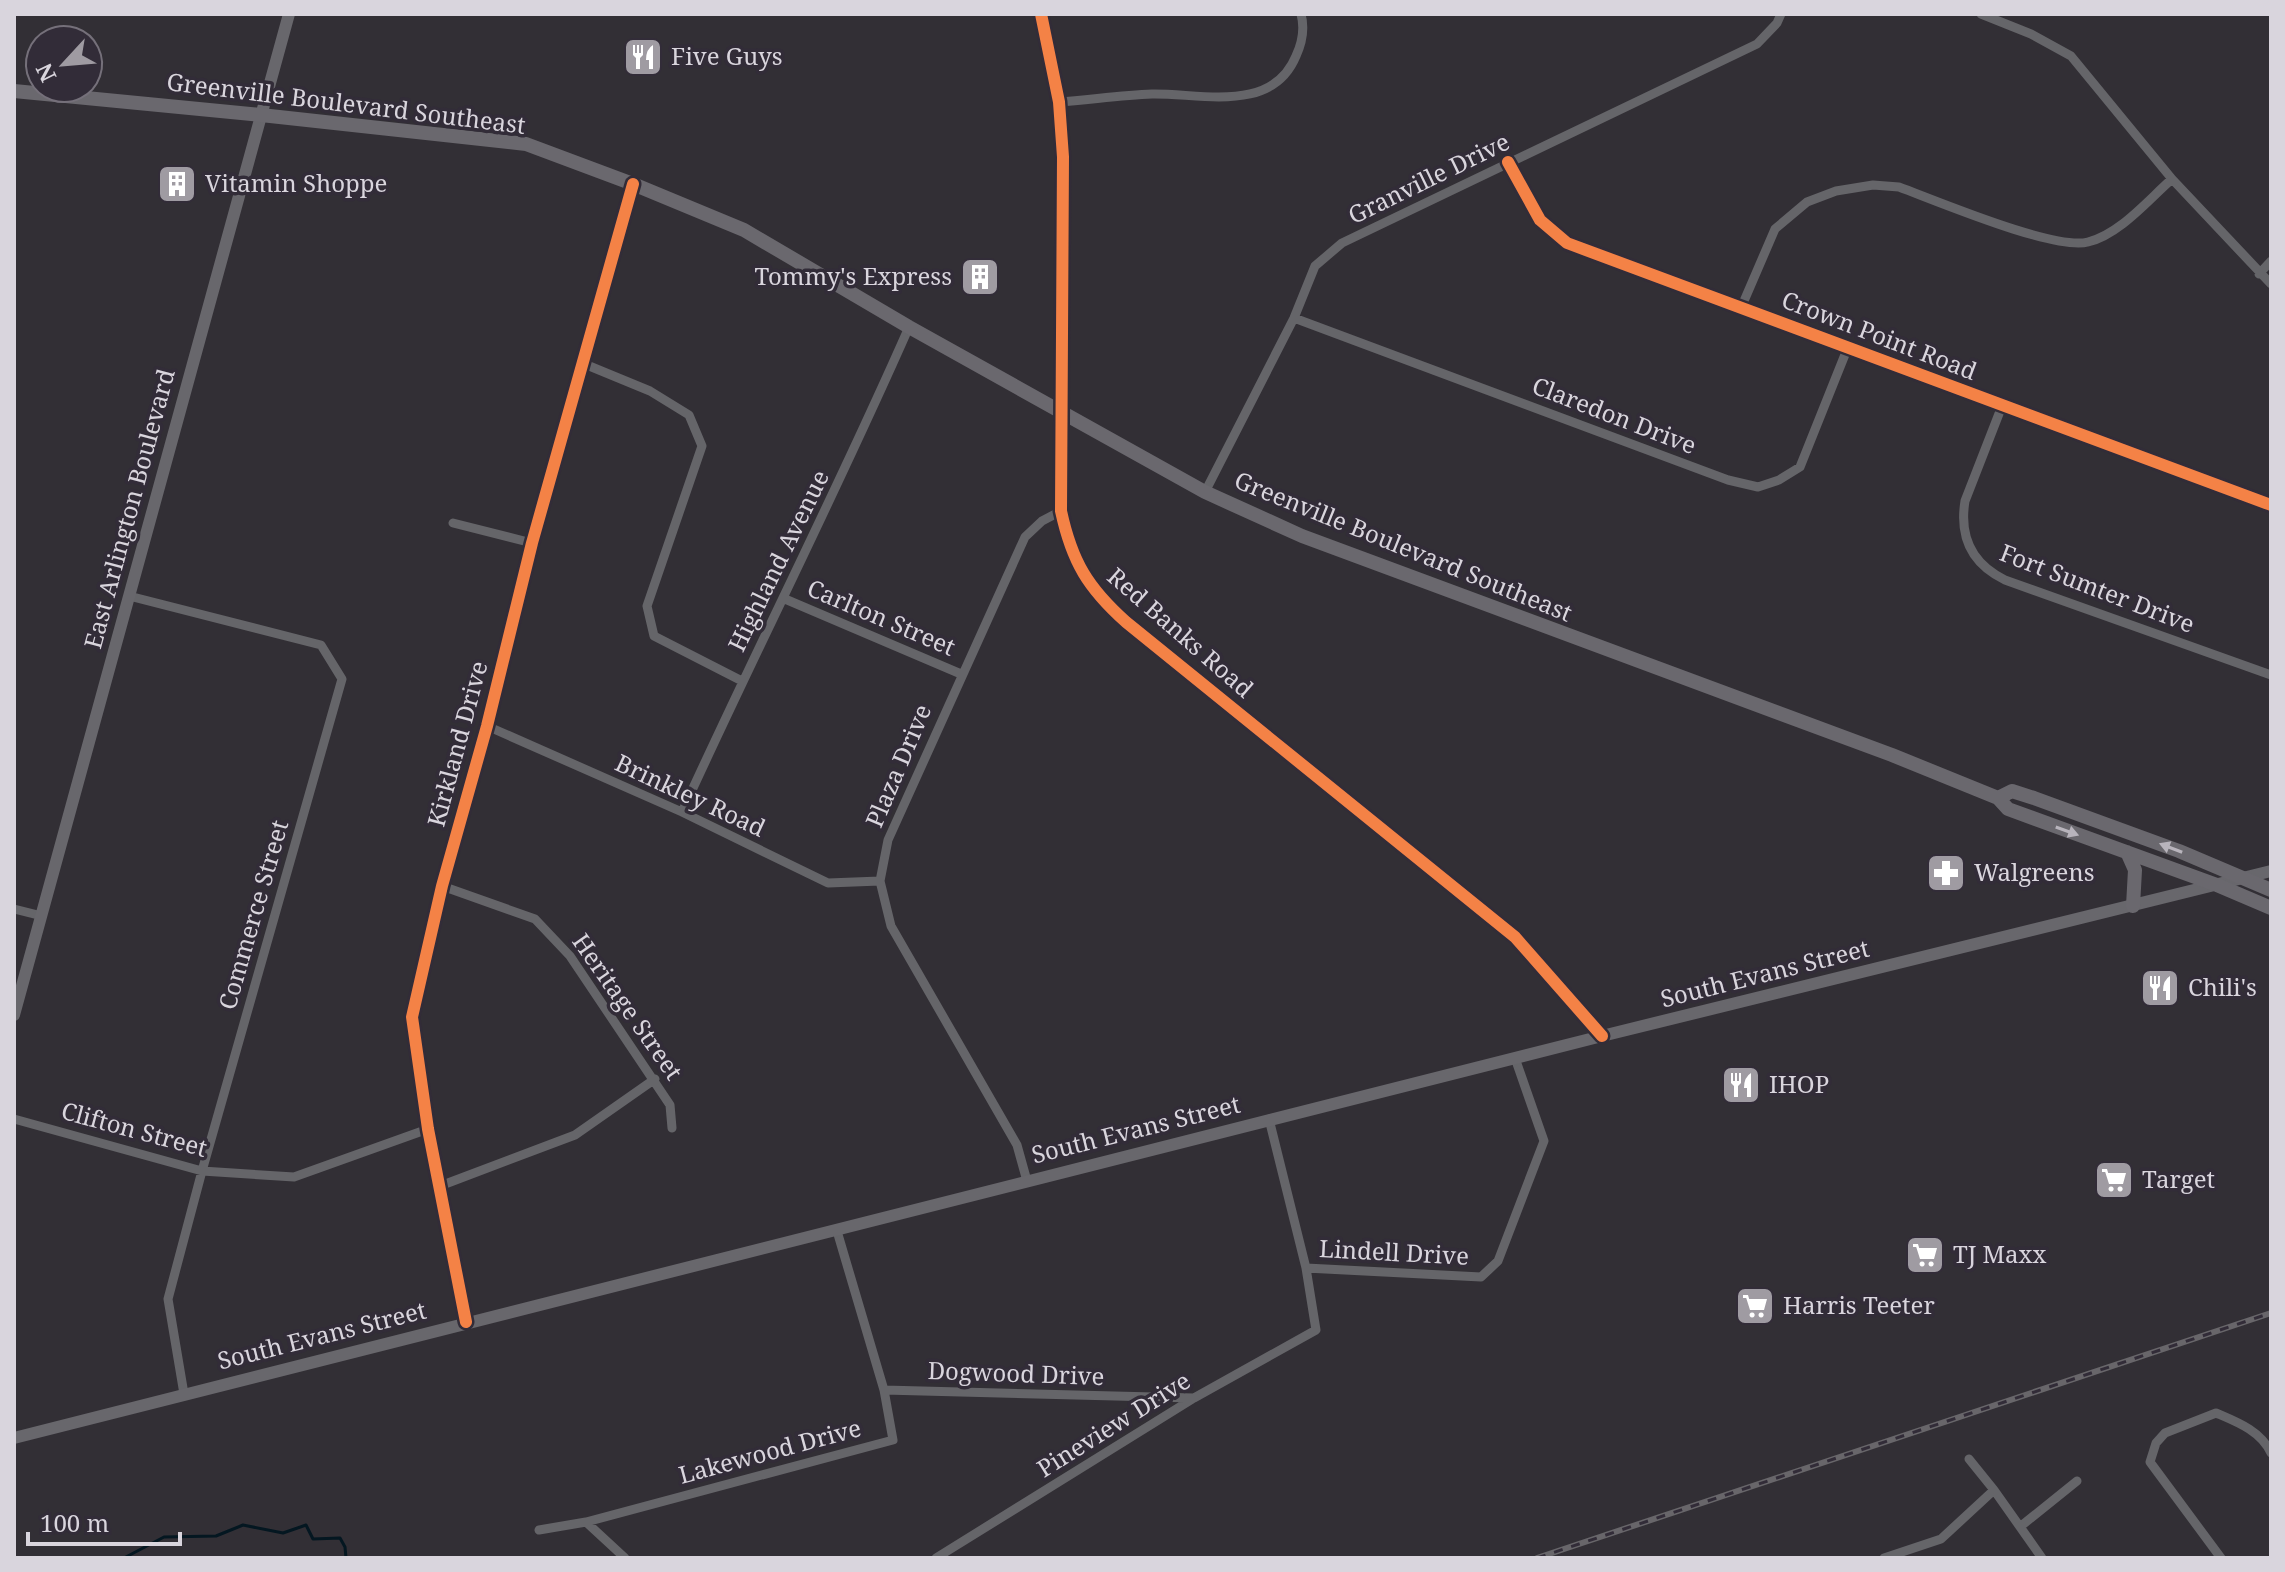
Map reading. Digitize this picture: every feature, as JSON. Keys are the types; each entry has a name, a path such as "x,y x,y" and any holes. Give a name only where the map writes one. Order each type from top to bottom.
{"highway":[{"name":"Greenville Boulevard Southeast","path":"14,91 526,144 744,230 909,327 1205,492 1302,536 1892,755 1998,798 2012,791 2034,798 2166,846 2271,890"},
{"path":"1998,798 2008,809 2217,885 2271,908"},
{"path":"2127,852 2135,870 2133,906"}],"main road":[{"name":"East Arlington Boulevard","path":"14,1015 289,14"},
{"name":"South Evans Street","path":"14,1438 1269,1119 2271,871"}],"street":[{"name":"Red Banks Road","path":"1041,14 1059,102 1065,203 1061,511 1067,541 1079,568 1092,590 1109,608 1515,937 1602,1036"},
{"path":"1059,102 1151,94 1229,97 1266,91 1280,81 1290,68 1302,39 1301,14"},
{"name":"Granville Drive","path":"1205,492 1294,318 1315,266 1342,243 1757,44 1777,23 1781,14"},
{"path":"1981,14 2031,34 2071,56 2172,179 2271,284"},
{"name":"Crown Point Road","path":"1508,162 1540,220 1567,243 2271,505"},
{"path":"1741,308 1775,229 1807,202 1836,191 1873,185 1899,187 2051,241 2087,243 2111,232 2172,179"},
{"name":"Kirkland Drive","path":"466,1322 428,1129 412,1017 442,886 487,726 532,543 633,184"},
{"path":"2259,274 2271,261"},
{"name":"Claredon Drive","path":"1294,318 1728,480 1758,487 1779,480 1800,467 1848,347"},
{"name":"Highland Avenue","path":"682,812 742,681 849,464 909,327"},
{"path":"582,363 650,391 689,415 702,446 647,606 654,636 742,681"},
{"name":"Fort Sumter Drive","path":"2002,406 1962,514 1965,538 1978,562 1989,573 2005,580 2271,675"},
{"name":"Plaza Drive","path":"1027,1181 1017,1145 891,926 880,881 888,840 1025,537 1042,521 1061,511"},
{"path":"453,523 532,543"},
{"name":"Commerce Street","path":"129,596 321,645 342,679 168,1299 184,1394"},
{"name":"Carlton Street","path":"785,599 961,674"},
{"name":"Brinkley Road","path":"487,726 682,812 828,883 880,881"},
{"name":"Heritage Street","path":"442,886 535,919 570,956 655,1079 670,1105 672,1128"},
{"path":"14,909 42,916"},
{"name":"Lindell Drive","path":"1306,1268 1481,1277 1498,1261 1544,1141 1515,1058"},
{"path":"440,1186 575,1135 655,1079"},
{"name":"Clifton Street","path":"14,1119 202,1171 294,1177 428,1129"},
{"path":"1269,1119 1306,1268"},
{"name":"Lakewood Drive","path":"539,1530 586,1522 893,1440 884,1390 837,1231"},
{"name":"Pineview Drive","path":"936,1558 1194,1398 1316,1330 1306,1268"},
{"name":"Dogwood Drive","path":"884,1390 1194,1398"},
{"path":"2221,1558 2150,1462 2156,1443 2165,1433 2216,1413 2248,1426 2271,1453"},
{"path":"1969,1459 2042,1558"},
{"path":"2021,1526 2077,1481"},
{"path":"1884,1558 1941,1539 1994,1490"},
{"path":"586,1522 625,1558"}],"waterway":[{"path":"124,1558 164,1537 216,1536 243,1525 283,1533 306,1525 313,1539 340,1538 346,1558"}],"railway":[{"path":"1537,1558 2271,1313"}],"cycle path":[{"path":"1041,14 1059,102 1063,157 1061,511 1070,545 1083,573 1126,622 1515,937 1602,1036"},
{"path":"1508,162 1540,220 1567,243 2271,505"},
{"path":"466,1322 428,1129 412,1017 442,886 487,726 532,543 633,184"}],"place":[{"name":"Five Guys","path":"643,57"},
{"name":"Vitamin Shoppe","path":"177,184"},
{"name":"Tommy's Express","path":"980,277"},
{"name":"Walgreens","path":"1946,873"},
{"name":"Chili's","path":"2160,988"},
{"name":"IHOP","path":"1741,1085"},
{"name":"Target","path":"2114,1180"},
{"name":"TJ Maxx","path":"1925,1255"},
{"name":"Harris Teeter","path":"1755,1306"}]}
